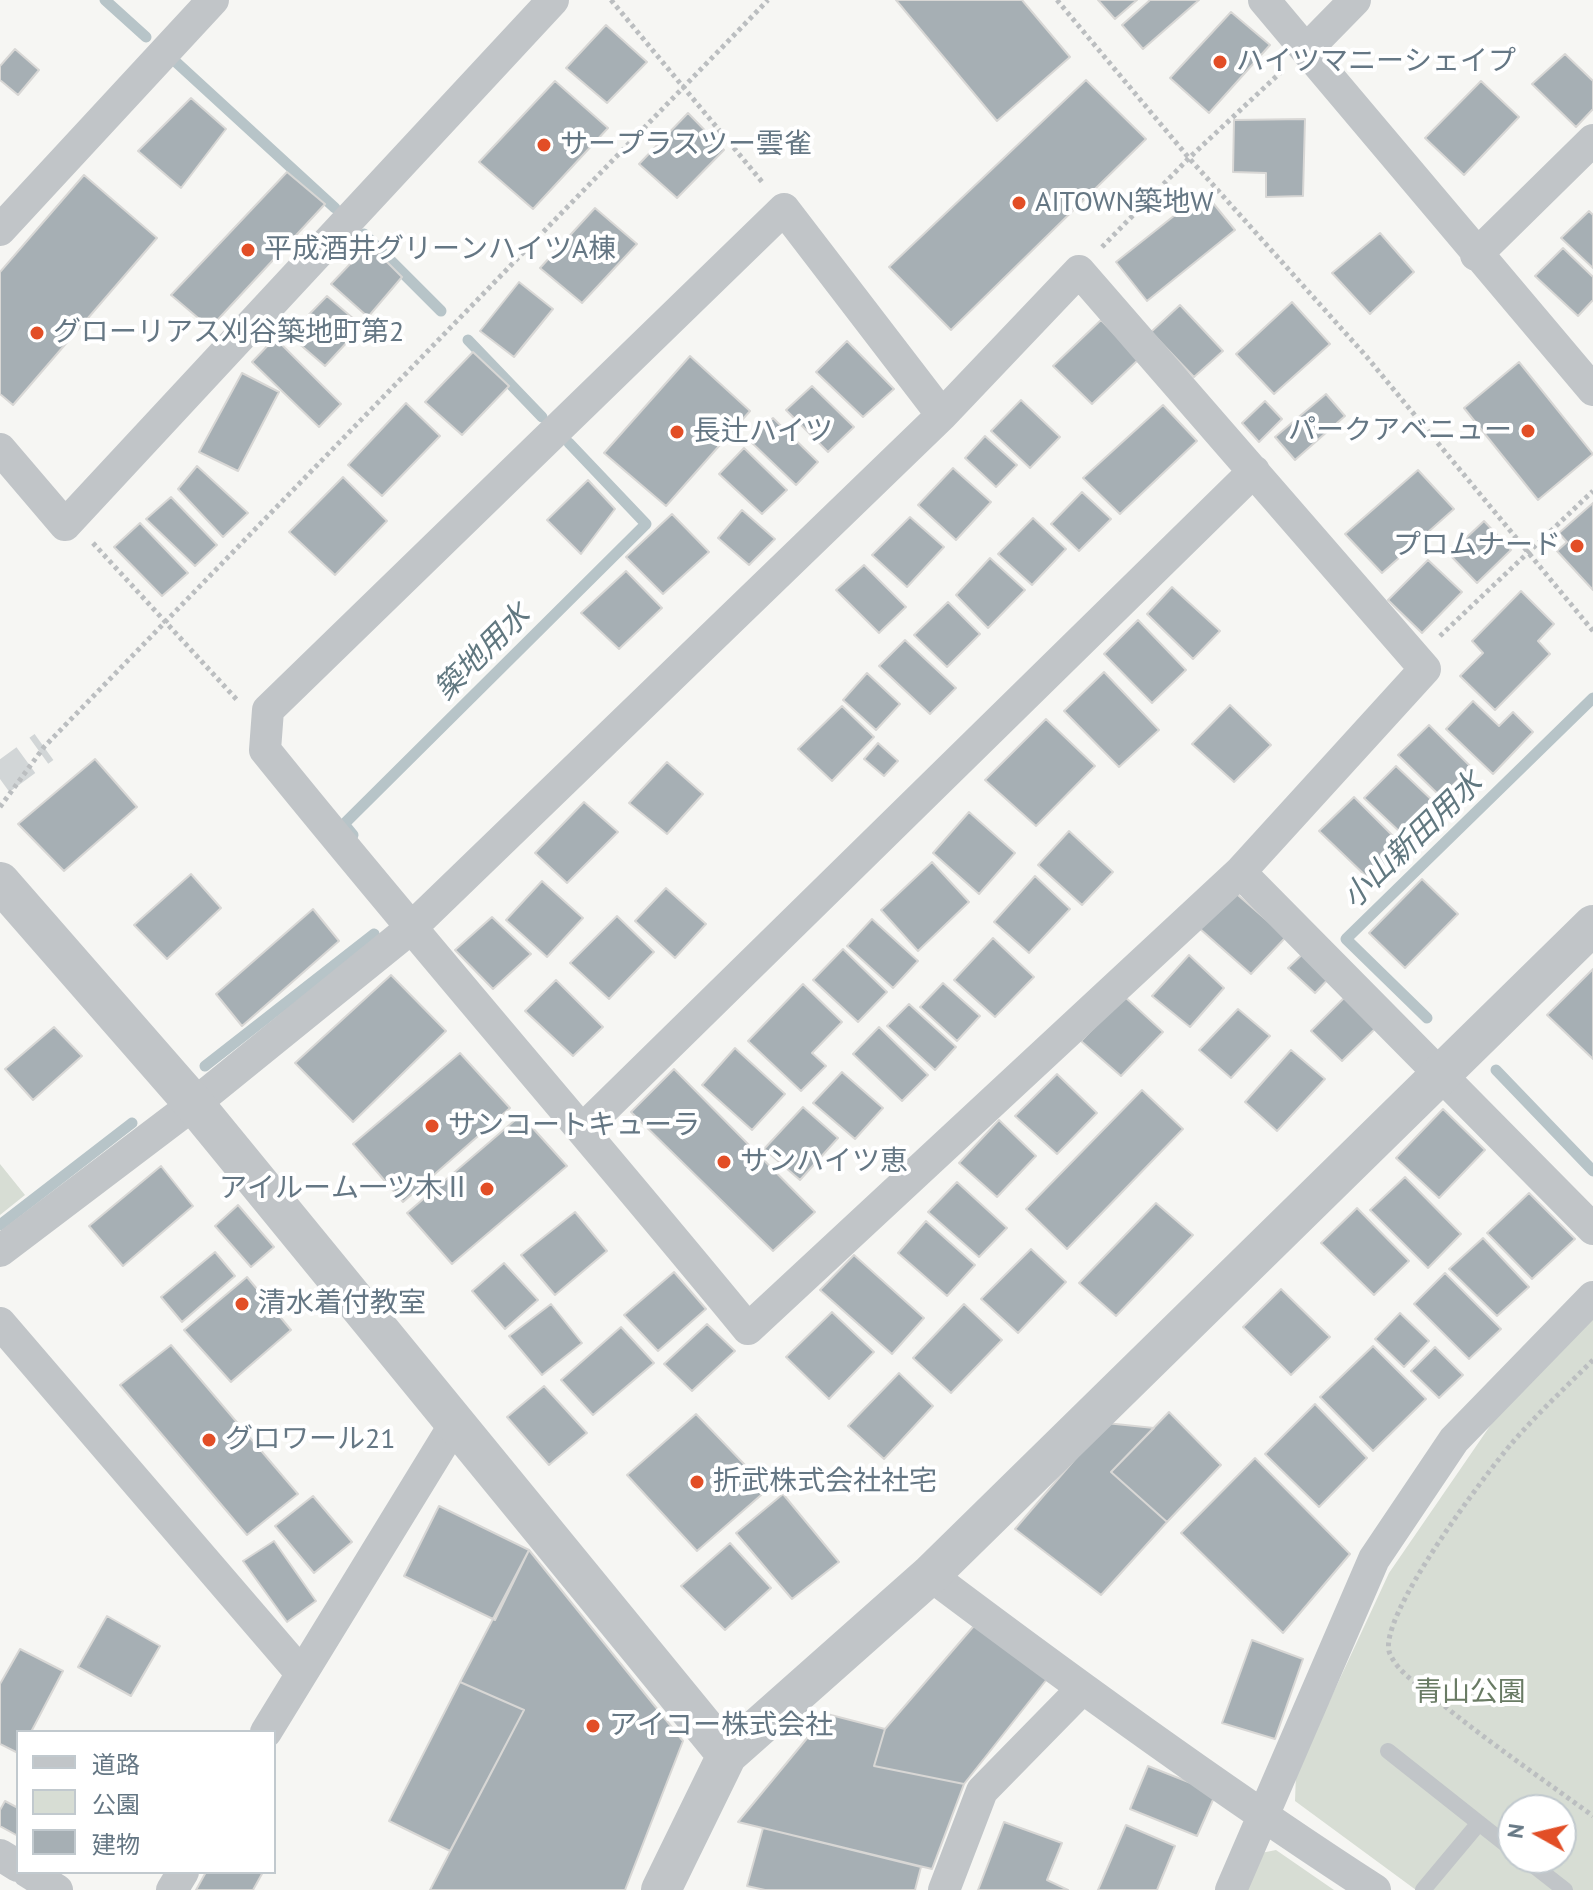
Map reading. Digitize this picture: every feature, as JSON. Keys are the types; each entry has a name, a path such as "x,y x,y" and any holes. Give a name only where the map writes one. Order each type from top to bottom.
{"street":[{"path":"0,230 213,0"},
{"path":"0,449 65,525 553,0"},
{"path":"1264,0 1593,390"},
{"path":"1306,50 1355,0"},
{"path":"1476,255 1593,140"},
{"path":"0,1251 194,1104 410,929 942,415 1079,271 1425,669 1240,872 748,1329 583,1129 410,929 265,750 268,710 784,209 942,415"},
{"path":"583,1129 1254,471"},
{"path":"1240,872 1593,1229"},
{"path":"0,882 194,1104 727,1755"},
{"path":"661,1890 727,1755 930,1575 1593,925"},
{"path":"1231,1890 1374,1559 1454,1440 1593,1297"},
{"path":"0,1323 301,1673"},
{"path":"267,1730 456,1422"},
{"path":"930,1575 1082,1689 1264,1818 1375,1890"},
{"path":"944,1890 982,1791 1082,1689"},
{"path":"31,1874 57,1890"}],"lane":[{"path":"1388,1751 1497,1837"},
{"path":"1423,1890 1479,1823"},
{"path":"1544,1874 1565,1890"}],"path":[{"path":"611,0 784,209"},
{"path":"0,807 44,747 768,0"},
{"path":"1057,0 1189,158 1366,356 1593,631"},
{"path":"1079,271 1189,158 1306,50"},
{"path":"1416,659 1593,491"},
{"path":"71,519 266,731"},
{"path":"1593,1360 1513,1443 1458,1513 1414,1582 1389,1634 1388,1650 1398,1668 1472,1728 1593,1816"}],"green space":[{"path":"0,1164 25,1195 0,1215"},
{"name":"青山公園","path":"1593,1319 1593,1890 1416,1890 1295,1801 1296,1773 1389,1573 1492,1423"},
{"path":"1276,1850 1334,1890 1244,1890 1261,1853"}],"building":[{"name":"AITOWN築地W","path":"896,0 1022,0 1070,57 997,121"},
{"path":"1098,0 1137,0 1115,19"},
{"path":"1150,0 1199,0 1143,49 1122,25"},
{"name":"ハイツマニーシェイプ","path":"1231,12 1270,45 1209,113 1170,78"},
{"path":"606,25 647,62 607,103 566,68"},
{"path":"15,49 39,70 18,95 0,80 0,66"},
{"path":"1565,54 1593,81 1593,109 1576,127 1532,84"},
{"name":"AITOWN築地W","path":"1086,80 1146,139 951,330 889,267"},
{"name":"サープラスツー雲雀","path":"555,81 608,128 533,209 479,162"},
{"path":"1481,81 1519,117 1464,175 1425,138"},
{"path":"191,98 226,129 181,188 138,151"},
{"path":"688,113 724,150 677,198 639,164"},
{"path":"1305,119 1303,196 1266,197 1266,173 1233,172 1234,120"},
{"name":"平成酒井グリーンハイツA棟","path":"287,172 325,204 210,328 171,295"},
{"name":"グローリアス刈谷築地町第2","path":"84,175 157,238 13,405 0,394 0,272"},
{"path":"1204,192 1235,230 1147,301 1116,262"},
{"path":"595,208 637,244 582,303 540,268"},
{"path":"1589,211 1593,215 1593,268 1561,238"},
{"path":"1380,233 1414,272 1370,314 1332,273"},
{"path":"369,244 402,277 368,317 331,284"},
{"path":"1563,248 1593,277 1593,300 1578,316 1535,276"},
{"path":"519,282 553,309 514,357 480,331"},
{"path":"327,296 362,326 325,366 289,335"},
{"path":"1292,302 1330,344 1274,394 1236,354"},
{"path":"1180,305 1223,351 1194,377 1151,332"},
{"path":"1101,320 1139,359 1092,404 1053,366"},
{"path":"275,338 341,404 319,427 252,362"},
{"path":"847,341 894,389 863,417 816,372"},
{"path":"473,352 509,386 462,435 425,402"},
{"name":"長辻ハイツ","path":"690,356 750,411 666,506 604,453"},
{"name":"パークアベニュー","path":"1519,362 1593,454 1538,500 1464,408"},
{"path":"242,373 279,392 238,471 199,452"},
{"path":"812,386 854,427 828,452 786,410"},
{"path":"1326,394 1345,416 1295,460 1275,437"},
{"path":"1021,400 1060,437 1030,468 991,431"},
{"path":"1265,401 1282,419 1259,442 1242,423"},
{"path":"406,403 440,436 382,496 348,465"},
{"path":"1163,405 1197,441 1120,514 1083,478"},
{"path":"773,418 818,462 796,485 750,441"},
{"path":"985,436 1017,465 996,487 965,458"},
{"path":"744,448 787,490 762,514 719,474"},
{"path":"197,466 248,513 223,537 178,489"},
{"path":"953,468 991,502 956,540 918,505"},
{"path":"1418,470 1454,509 1382,573 1345,534"},
{"path":"343,477 387,521 335,575 289,532"},
{"path":"588,480 615,509 581,554 547,520"},
{"path":"1082,492 1111,519 1079,551 1051,524"},
{"path":"171,497 217,545 195,566 146,519"},
{"name":"プロムナード","path":"1593,503 1593,590 1557,551 1567,542 1559,533"},
{"path":"742,510 775,539 749,565 718,538"},
{"path":"672,514 709,552 663,594 626,557"},
{"path":"910,517 944,547 907,587 872,555"},
{"path":"1033,518 1066,549 1032,585 998,554"},
{"path":"1484,521 1511,550 1477,583 1449,554"},
{"path":"140,523 188,573 162,596 114,547"},
{"path":"990,558 1025,590 988,628 956,595"},
{"path":"1428,560 1462,592 1422,633 1388,600"},
{"path":"864,565 906,607 879,633 836,590"},
{"path":"626,571 662,608 619,649 581,613"},
{"path":"1172,587 1220,631 1193,659 1147,614"},
{"path":"1521,591 1554,624 1538,641 1550,654 1495,710 1460,676 1483,653 1472,641"},
{"path":"948,602 980,634 947,667 914,635"},
{"path":"1138,620 1186,670 1152,703 1104,654"},
{"path":"905,640 956,688 930,714 879,666"},
{"path":"1104,672 1159,730 1119,767 1064,711"},
{"path":"867,673 900,704 876,730 843,700"},
{"path":"1473,701 1499,726 1513,712 1533,732 1493,774 1446,729"},
{"path":"1230,705 1271,745 1234,782 1192,744"},
{"path":"842,706 874,737 832,781 798,749"},
{"path":"1046,719 1095,766 1036,826 985,780"},
{"path":"1429,725 1471,767 1441,797 1398,755"},
{"path":"878,743 898,761 884,776 864,759"},
{"path":"95,759 137,807 64,871 18,824"},
{"path":"667,762 703,794 667,834 629,803"},
{"path":"1396,766 1434,802 1402,834 1364,798"},
{"path":"1354,797 1404,847 1370,880 1319,831"},
{"path":"584,802 618,832 567,883 535,853"},
{"path":"969,812 1015,853 979,894 933,853"},
{"path":"1069,831 1113,872 1082,905 1038,865"},
{"path":"932,862 969,902 918,951 881,910"},
{"path":"191,874 221,908 167,959 134,925"},
{"path":"1035,876 1070,909 1029,953 994,922"},
{"path":"1422,879 1458,914 1405,968 1369,933"},
{"path":"542,881 583,918 547,957 506,920"},
{"path":"666,888 706,924 675,958 635,921"},
{"path":"1231,889 1286,937 1251,974 1199,928"},
{"path":"313,909 339,941 242,1026 216,994"},
{"path":"617,916 654,952 609,999 570,963"},
{"path":"492,917 531,954 493,989 455,950"},
{"path":"872,919 918,961 893,988 847,946"},
{"path":"993,938 1034,977 995,1017 954,980"},
{"path":"1310,947 1336,971 1315,993 1288,968"},
{"path":"843,949 887,992 858,1022 813,980"},
{"path":"1189,955 1224,988 1190,1027 1152,996"},
{"path":"1593,969 1593,1059 1547,1015"},
{"path":"391,975 446,1031 353,1122 295,1063"},
{"path":"556,980 603,1027 573,1056 525,1011"},
{"path":"943,983 980,1016 957,1041 920,1007"},
{"path":"803,984 842,1022 812,1053 826,1066 801,1091 748,1041"},
{"path":"1350,992 1381,1023 1342,1061 1311,1031"},
{"path":"1124,996 1163,1032 1121,1076 1081,1041"},
{"path":"909,1004 956,1047 935,1070 887,1026"},
{"path":"1238,1009 1270,1036 1231,1078 1199,1050"},
{"path":"54,1027 82,1056 33,1100 5,1069"},
{"path":"879,1027 928,1075 902,1101 853,1054"},
{"path":"735,1048 785,1094 752,1130 702,1085"},
{"path":"1291,1050 1325,1079 1277,1131 1245,1102"},
{"name":"サンコートキューラ","path":"460,1053 510,1108 403,1202 353,1144"},
{"name":"サンハイツ恵","path":"674,1069 815,1212 773,1251 631,1112"},
{"path":"842,1072 883,1108 855,1139 813,1103"},
{"path":"1057,1074 1097,1113 1057,1154 1015,1116"},
{"path":"1142,1090 1183,1129 1067,1249 1026,1209"},
{"path":"803,1107 838,1138 800,1180 764,1149"},
{"path":"1443,1109 1485,1150 1439,1198 1396,1158"},
{"name":"アイルーム一ツ木Ⅱ","path":"521,1115 567,1166 452,1264 407,1213"},
{"path":"999,1120 1036,1156 997,1197 959,1163"},
{"path":"161,1166 193,1206 123,1266 89,1226"},
{"path":"1405,1177 1461,1234 1428,1268 1370,1210"},
{"path":"957,1182 1007,1228 979,1257 928,1212"},
{"path":"1529,1193 1575,1239 1532,1279 1487,1233"},
{"path":"1156,1203 1193,1235 1116,1316 1079,1283"},
{"path":"238,1205 274,1247 251,1267 215,1226"},
{"path":"1357,1208 1409,1261 1374,1295 1321,1243"},
{"path":"575,1212 607,1251 555,1295 521,1255"},
{"path":"926,1221 975,1265 947,1296 898,1253"},
{"path":"1483,1238 1529,1287 1497,1316 1449,1269"},
{"path":"1031,1249 1066,1282 1018,1333 981,1299"},
{"path":"215,1252 235,1276 182,1322 161,1297"},
{"path":"854,1255 924,1318 892,1354 820,1290"},
{"path":"504,1263 538,1300 505,1329 472,1291"},
{"path":"674,1272 706,1309 658,1351 624,1315"},
{"path":"1445,1273 1501,1329 1469,1359 1414,1304"},
{"name":"清水着付教室","path":"247,1277 291,1330 231,1382 184,1330"},
{"path":"1281,1289 1330,1337 1291,1375 1243,1327"},
{"path":"551,1304 582,1343 542,1375 509,1336"},
{"path":"964,1304 1002,1340 951,1393 913,1358"},
{"path":"832,1312 874,1352 829,1399 786,1357"},
{"path":"1400,1313 1429,1341 1404,1367 1375,1339"},
{"path":"707,1324 735,1351 692,1391 664,1364"},
{"path":"621,1327 654,1363 593,1415 561,1380"},
{"name":"グロワール21","path":"171,1345 298,1494 247,1535 120,1385"},
{"path":"1373,1346 1426,1399 1373,1451 1320,1397"},
{"path":"1435,1347 1463,1375 1439,1398 1411,1371"},
{"path":"899,1373 933,1406 884,1459 848,1426"},
{"path":"544,1386 587,1433 549,1465 507,1417"},
{"path":"1315,1404 1367,1458 1319,1507 1265,1454"},
{"path":"1169,1412 1221,1465 1167,1522 1111,1472"},
{"name":"折武株式会社社宅","path":"696,1414 768,1489 697,1551 627,1475"},
{"path":"1106,1423 1154,1428 1111,1472 1167,1522 1101,1595 1015,1529"},
{"path":"1255,1458 1350,1554 1283,1633 1181,1533"},
{"path":"783,1494 839,1562 792,1599 736,1533"},
{"path":"313,1496 352,1542 314,1573 275,1526"},
{"path":"439,1506 529,1550 495,1620 404,1576"},
{"path":"274,1541 316,1601 287,1622 243,1561"},
{"path":"730,1543 771,1588 725,1630 681,1586"},
{"name":"アイコー株式会社","path":"529,1550 683,1741 625,1890 430,1890 524,1710 460,1682"},
{"path":"107,1616 160,1646 131,1696 78,1667"},
{"path":"979,1620 1051,1674 964,1784 874,1766 885,1729"},
{"path":"1252,1640 1303,1659 1275,1739 1222,1723"},
{"path":"20,1649 63,1671 32,1730 16,1730 16,1752 0,1744 0,1684"},
{"path":"460,1682 524,1710 450,1851 389,1821"},
{"path":"827,1714 885,1729 874,1766 964,1784 932,1869 738,1822"},
{"path":"1148,1766 1216,1793 1197,1836 1130,1809"},
{"path":"5,1801 16,1807 16,1835 0,1826 0,1810"},
{"path":"1004,1822 1062,1843 1047,1880 1068,1890 978,1890"},
{"path":"1126,1825 1175,1846 1157,1890 1098,1890"},
{"path":"763,1828 921,1867 915,1890 765,1890 747,1886"},
{"path":"205,1874 262,1874 253,1890 196,1890"}],"waterway":[{"name":"築地用水","path":"105,0 146,37"},
{"name":"築地用水","path":"177,63 335,208"},
{"name":"築地用水","path":"364,234 441,311"},
{"name":"築地用水","path":"468,340 542,417"},
{"name":"築地用水","path":"353,835 344,824 646,524 569,443"},
{"name":"小山新田用水","path":"1427,1018 1346,939 1593,698"},
{"name":"築地用水","path":"205,1066 374,934"},
{"name":"小山新田用水","path":"1496,1070 1593,1171"},
{"name":"築地用水","path":"0,1225 132,1123"}],"tunnel":[{"path":"0,779 44,747"}],"place":[{"name":"ハイツマニーシェイプ","path":"1220,62"},
{"name":"サープラスツー雲雀","path":"544,145"},
{"name":"AITOWN築地W","path":"1019,203"},
{"name":"平成酒井グリーンハイツA棟","path":"248,250"},
{"name":"グローリアス刈谷築地町第2","path":"37,333"},
{"name":"パークアベニュー","path":"1528,431"},
{"name":"長辻ハイツ","path":"677,432"},
{"name":"プロムナード","path":"1577,546"},
{"name":"サンコートキューラ","path":"432,1126"},
{"name":"サンハイツ恵","path":"724,1162"},
{"name":"アイルーム一ツ木Ⅱ","path":"487,1189"},
{"name":"清水着付教室","path":"242,1304"},
{"name":"グロワール21","path":"209,1440"},
{"name":"折武株式会社社宅","path":"697,1482"},
{"name":"アイコー株式会社","path":"593,1726"}]}
